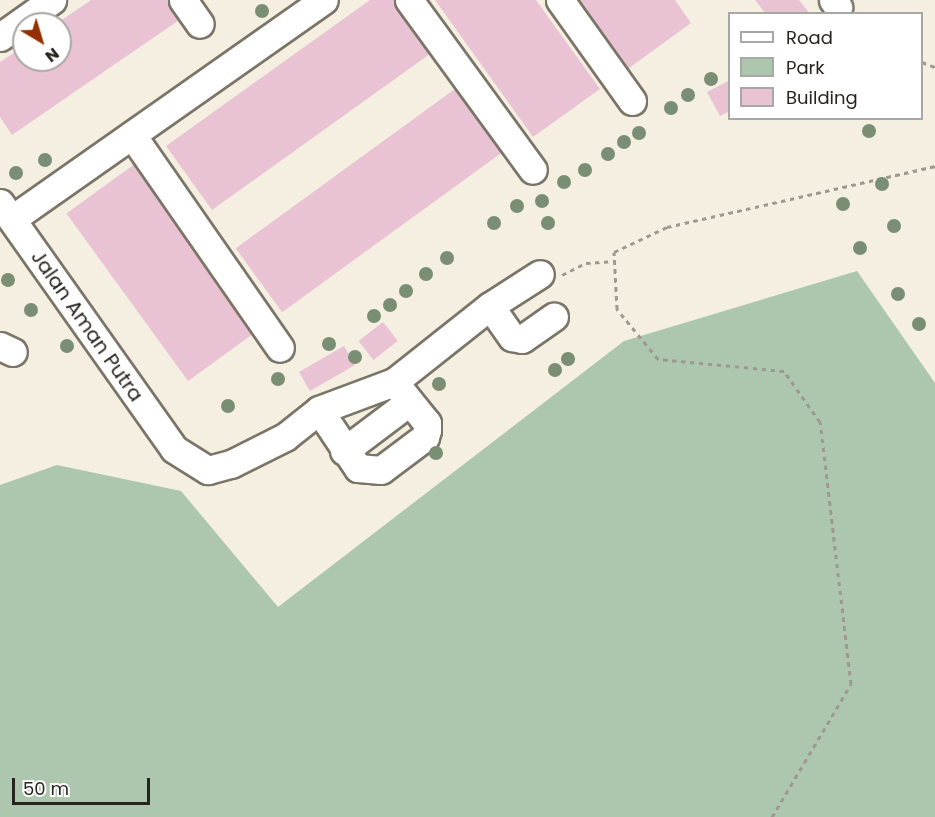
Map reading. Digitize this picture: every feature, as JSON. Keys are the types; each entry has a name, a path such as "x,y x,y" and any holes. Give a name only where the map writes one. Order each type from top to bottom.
{"lane":[{"path":"0,37 52,0"},
{"path":"183,0 200,24"},
{"path":"6,211 38,202 324,0"},
{"path":"409,0 533,170"},
{"path":"560,0 632,101"},
{"path":"132,135 280,348"},
{"name":"Jalan Aman Putra","path":"6,211 174,449 208,470 231,464 285,437 319,410"},
{"path":"344,451 490,306 540,274"},
{"path":"490,306 512,336 522,339 554,317"},
{"path":"402,392 426,423 425,437 381,470 358,468 344,451 319,410 402,392"}],"path":[{"path":"772,817 851,684 820,422 784,371 658,359 617,309 614,252 667,227 935,166"},
{"path":"540,274 558,277 586,263 615,261"}],"green space":[{"path":"857,271 935,383 935,817 0,817 0,485 57,465 181,491 278,607 624,341"}],"building":[{"path":"91,0 170,0 182,18 12,135 0,117 0,62 12,54 12,72 72,72 72,13"},
{"path":"370,0 398,0 434,51 212,210 166,146"},
{"path":"435,0 536,0 600,89 533,137"},
{"path":"574,0 675,0 691,23 625,71"},
{"path":"755,0 799,0 808,12 764,12"},
{"path":"728,81 728,112 720,116 707,92"},
{"path":"459,86 505,150 282,312 236,248"},
{"path":"136,163 258,330 188,381 66,214"},
{"path":"383,322 398,341 373,360 359,341"},
{"path":"344,346 355,365 310,391 299,372"}]}
